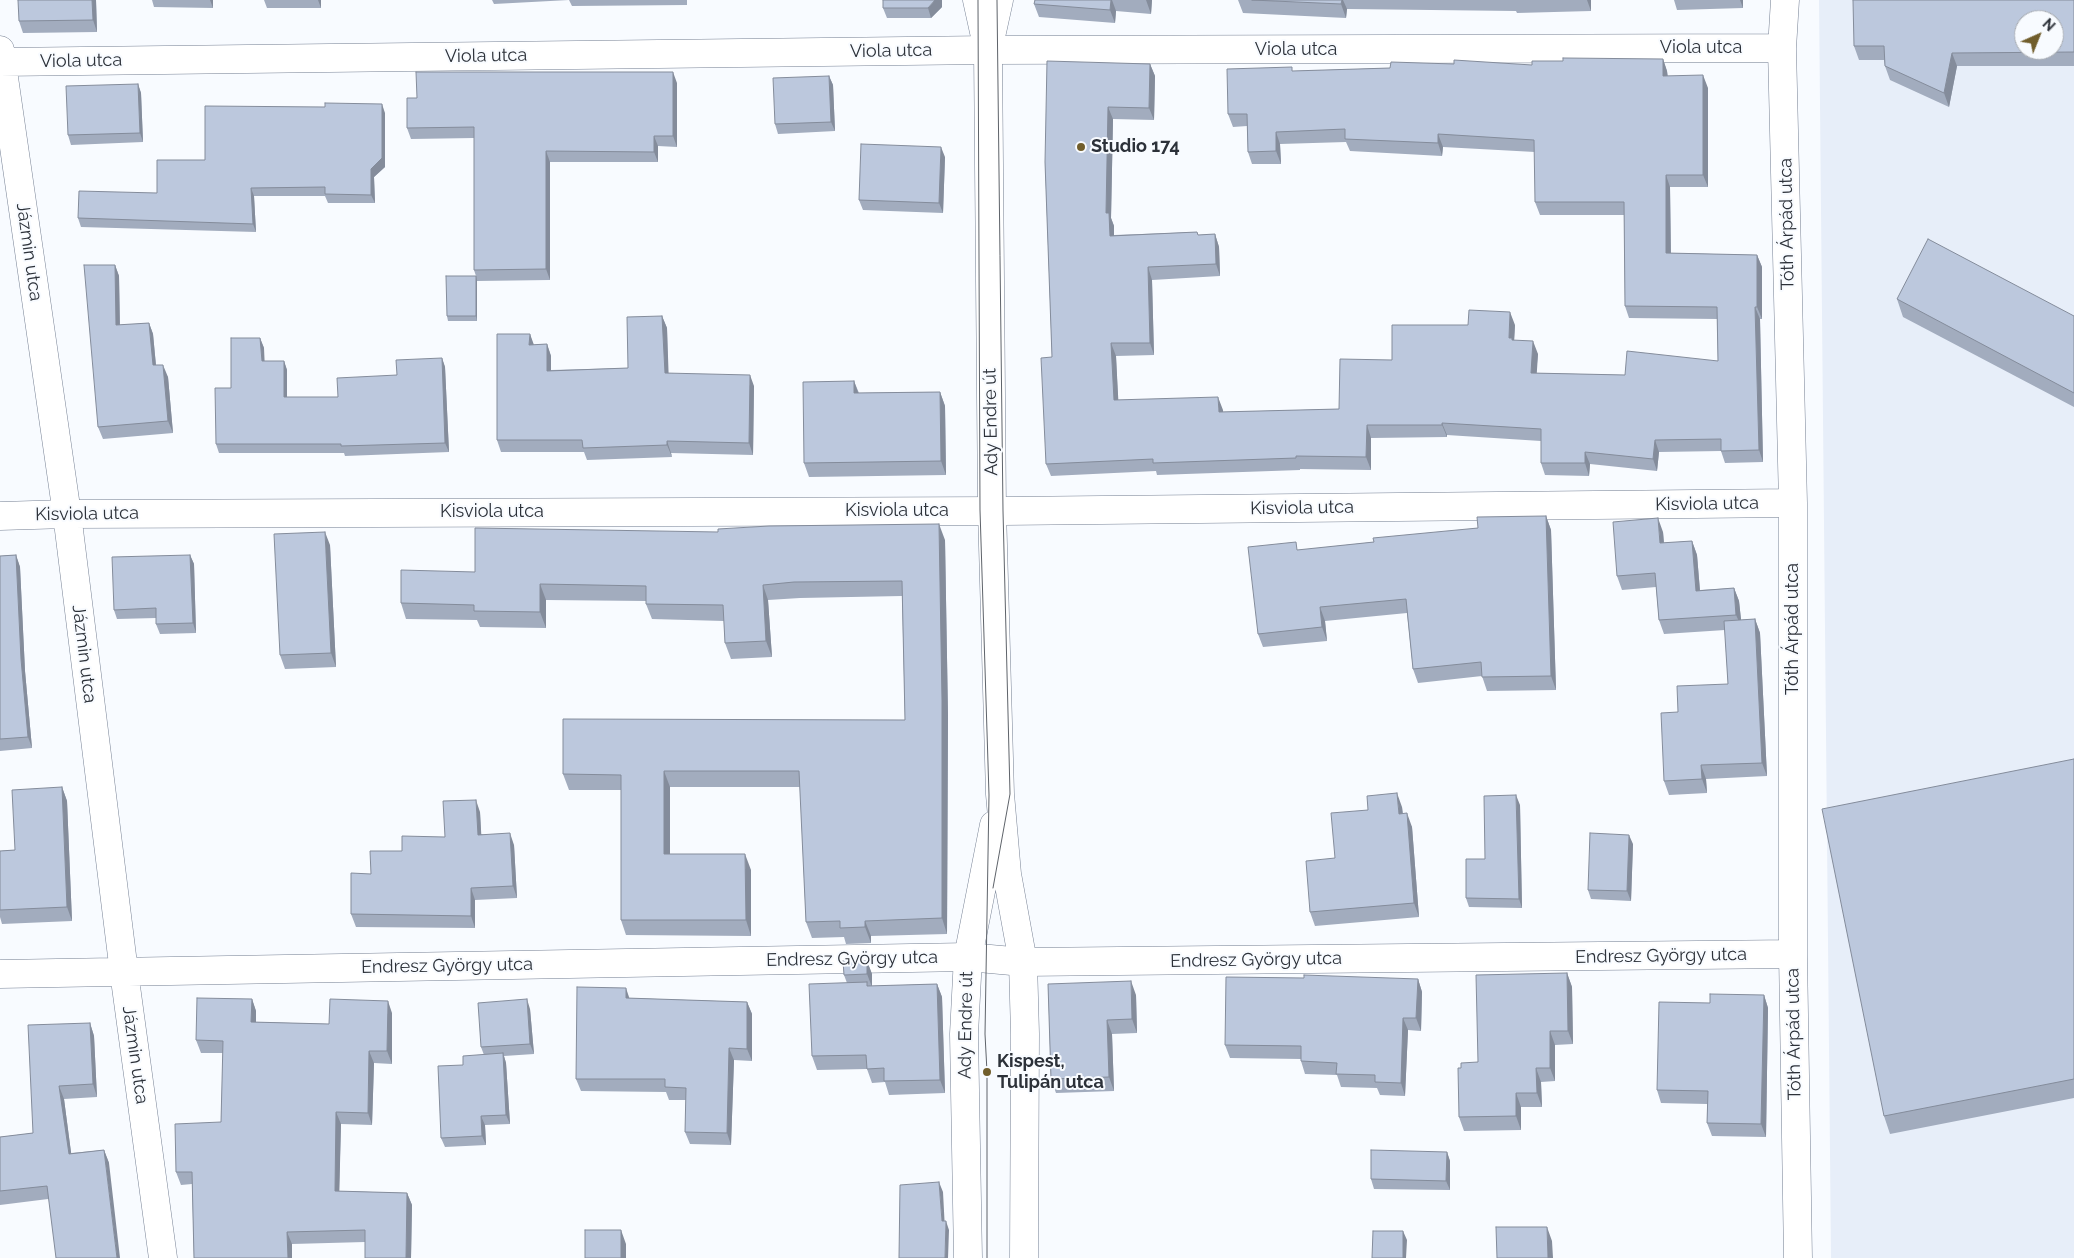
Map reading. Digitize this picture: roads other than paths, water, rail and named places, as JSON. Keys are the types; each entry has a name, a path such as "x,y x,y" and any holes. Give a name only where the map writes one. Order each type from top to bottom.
{"street":[{"name":"Ady Endre út","path":"977,0 988,50 992,510 1000,794 1007,874 1023,962 1025,1034 1024,1258"},
{"name":"Ady Endre út","path":"988,50 999,0"},
{"name":"Tóth Árpád utca","path":"1785,0 1782,48 1793,503 1793,954 1798,1258"},
{"name":"Viola utca","path":"1,58 988,50 1782,48"},
{"name":"Jázmin utca","path":"1,58 66,514 124,972 163,1258"},
{"name":"Kisviola utca","path":"0,516 66,514 992,510 1793,503"},
{"name":"Ady Endre út","path":"968,1258 964,1034 968,957 1000,794"},
{"name":"Endresz György utca","path":"0,974 968,957 1023,962 1793,954"}],"tram line":[{"path":"978,0 980,510 989,795 985,1034 987,1072 987,1258"},
{"path":"993,888 1010,794 1003,511 997,0"}],"place":[{"name":"Studio 174","path":"1081,147"},
{"name":"Kispest, Tulipán utca","path":"987,1072"}]}
